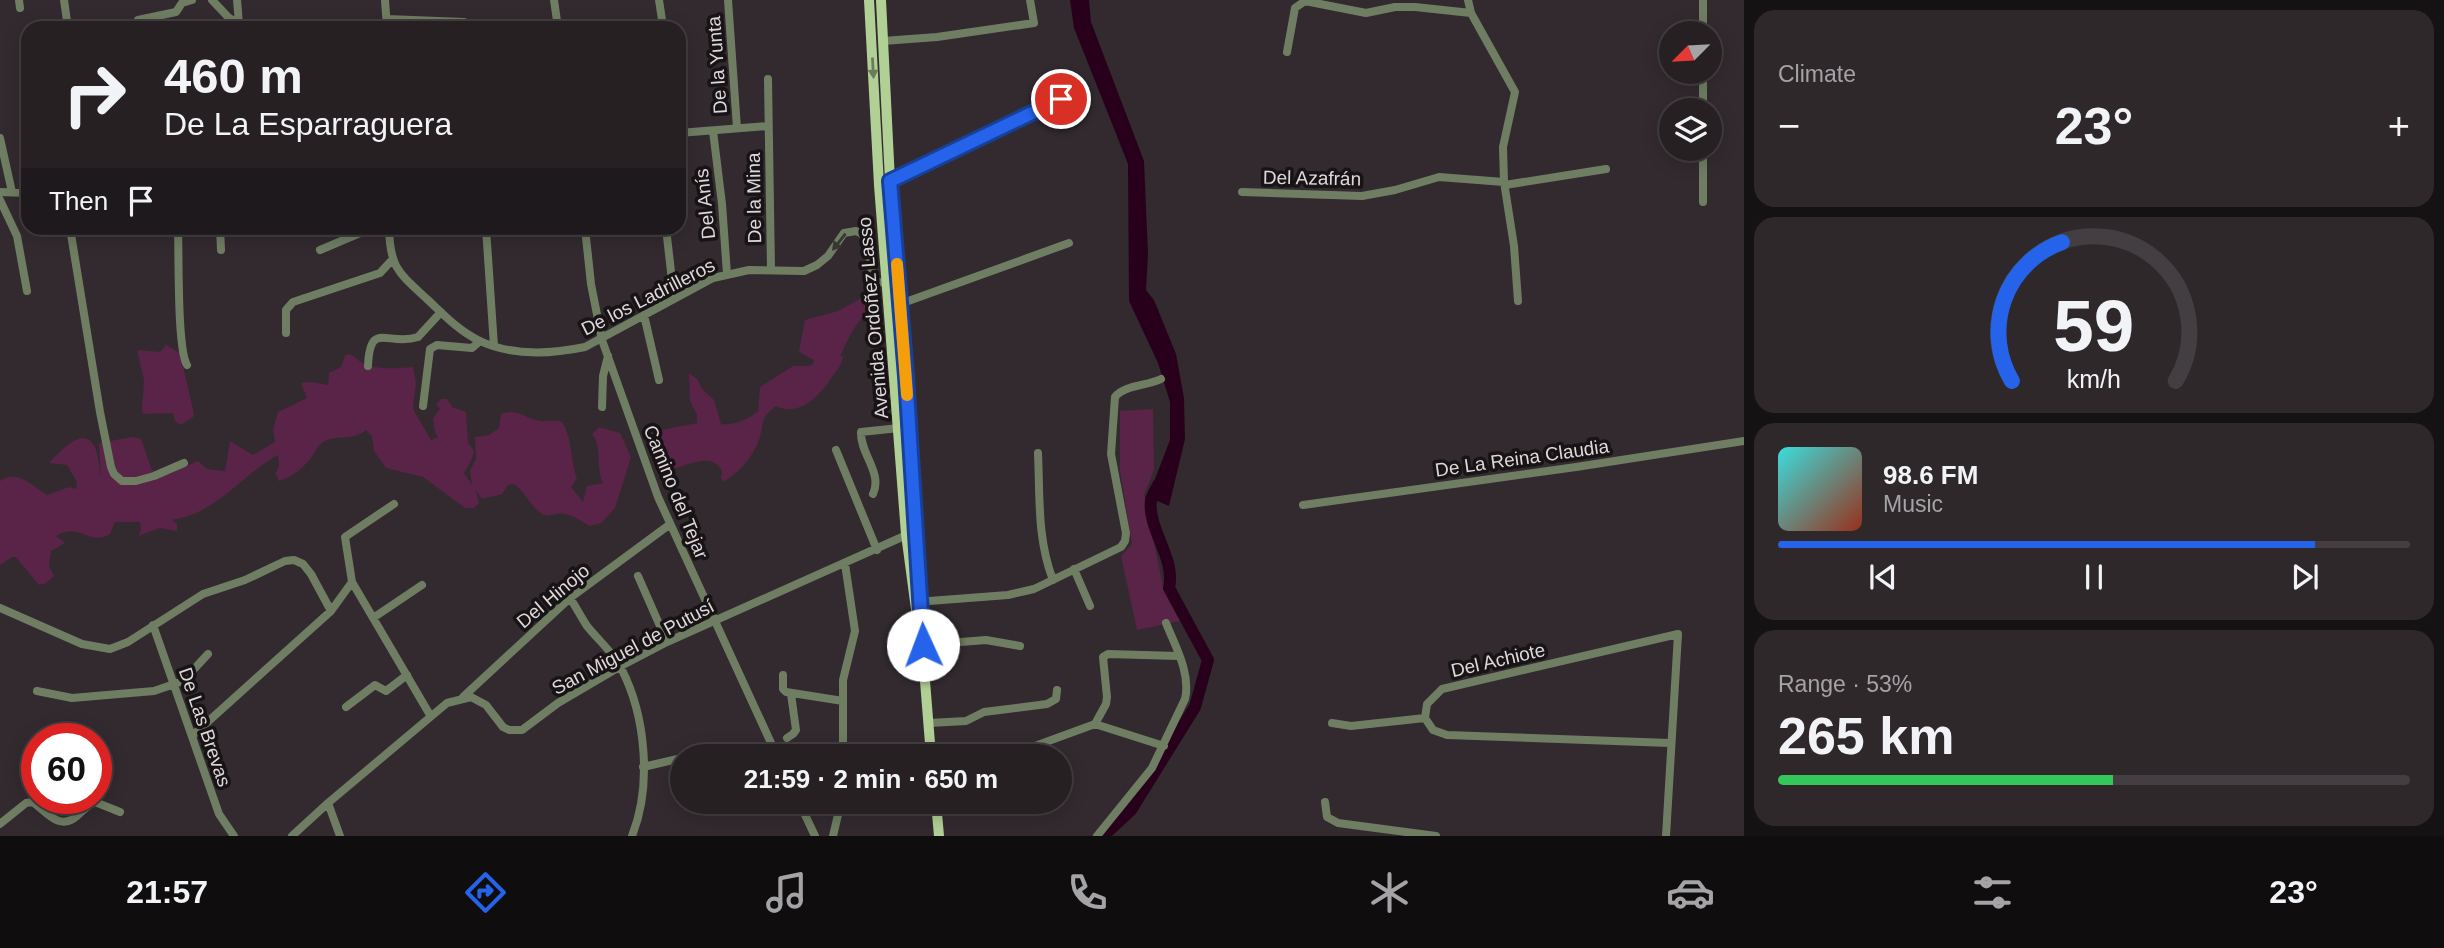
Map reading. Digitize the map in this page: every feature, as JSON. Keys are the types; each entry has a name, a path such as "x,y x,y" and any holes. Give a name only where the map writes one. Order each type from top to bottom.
{"main road":[{"name":"Avenida Ordoñez Lasso","path":"869,0 879,185 899,428 923,645 930,744"},
{"name":"Avenida Ordoñez Lasso","path":"881,0 911,533"},
{"path":"937,814 939,836"}],"street":[{"path":"64,0 67,21"},
{"path":"138,20 176,12 182,4 192,0"},
{"path":"212,0 233,21"},
{"path":"237,0 239,21"},
{"path":"385,0 387,21"},
{"path":"554,0 557,21"},
{"path":"659,0 662,21"},
{"name":"De la Yunta","path":"728,0 737,128"},
{"path":"883,41 937,37 1034,23 1030,0"},
{"path":"1468,0 1471,13 1515,92 1503,147 1518,301"},
{"path":"1703,0 1703,21"},
{"path":"1287,52 1295,8 1306,1 1366,12 1415,6 1471,13"},
{"name":"De la Mina","path":"768,79 772,270"},
{"path":"890,181 1061,99"},
{"path":"686,133 768,126"},
{"name":"Del Anís","path":"713,131 727,274"},
{"path":"0,138 12,192"},
{"path":"1703,161 1703,202"},
{"name":"Del Azafrán","path":"1242,192 1362,196 1439,177 1505,183 1606,169"},
{"path":"0,191 21,193"},
{"path":"0,200 17,236 27,291"},
{"name":"De los Ladrilleros","path":"392,260 402,276 441,312 480,341 494,346 541,352 564,352 602,340 674,298 727,274 772,270 804,271 828,256 844,233 856,231 862,234 867,243 873,278 877,282 888,283"},
{"path":"71,235 100,412 114,474 122,481 136,481 184,463"},
{"path":"178,235 181,334 187,365"},
{"path":"220,235 220,250"},
{"path":"320,250 355,235"},
{"path":"286,332 286,310 293,302 380,273 389,266 392,260 390,235"},
{"path":"486,235 494,346"},
{"name":"Camino del Tejar","path":"586,235 591,284 602,340 669,525 771,744"},
{"path":"668,235 674,298"},
{"path":"900,304 1069,243"},
{"path":"368,366 371,342 380,338 418,337 441,312"},
{"path":"645,315 659,380"},
{"path":"423,406 430,349 437,345 472,348 480,341"},
{"path":"602,407 603,376 608,356"},
{"path":"918,602 1008,595 1034,589 1121,547 1126,533 1111,454 1115,397 1119,391 1126,388 1161,379"},
{"path":"873,494 876,481 862,443 861,432 899,428"},
{"name":"De La Reina Claudia","path":"1303,505 1744,441"},
{"path":"836,450 877,550"},
{"path":"1038,453 1041,538 1053,580"},
{"path":"394,505 345,537 352,582 430,715"},
{"name":"Del Hinojo","path":"463,697 570,598 669,525"},
{"name":"San Miguel de Putusí","path":"463,697 471,697 486,705 498,722 509,730 522,730 558,703 667,642 911,533"},
{"path":"0,608 82,644 101,648 119,647 203,594 245,580 285,561 294,560 303,564 311,574 331,611"},
{"path":"843,744 843,680 855,631 845,564"},
{"path":"1074,569 1090,606"},
{"path":"638,576 667,642"},
{"path":"191,736 331,611 352,582"},
{"path":"373,618 422,585"},
{"path":"570,598 587,625 621,666 638,720 643,767 642,802 632,836"},
{"path":"1097,836 1152,768 1186,694 1185,673 1166,623"},
{"name":"De Las Brevas","path":"153,625 219,814 234,836"},
{"name":"Del Achiote","path":"1425,718 1427,704 1441,689 1678,634 1670,743"},
{"path":"923,645 986,640 1020,646"},
{"path":"37,691 72,698 154,691 174,686 191,673 208,653"},
{"path":"1095,724 1107,697 1102,665 1104,655 1178,656"},
{"path":"346,707 375,685 386,691 407,675"},
{"path":"783,676 784,691 791,694 843,701"},
{"path":"929,723 966,721 984,712 1047,704 1056,699 1057,690"},
{"path":"787,738 796,730 791,694"},
{"path":"292,836 430,715 447,703 463,697"},
{"path":"1332,723 1351,726 1425,718 1433,730 1447,736 1670,743 1666,836"},
{"path":"1040,744 1095,724 1164,746"},
{"path":"643,767 670,761"},
{"path":"0,824 26,803 33,802 62,823 72,820 95,802 120,812"},
{"path":"1325,802 1327,817 1338,823 1436,836"},
{"path":"328,803 341,836"},
{"path":"805,814 815,836"},
{"path":"833,836 838,814"}],"shaded area":[{"path":"1070,0 1089,0 1091,22 1144,161 1148,254 1146,290 1154,300 1176,354 1184,398 1185,439 1169,506 1148,497 1170,440 1170,402 1158,363 1129,301 1128,164 1074,28"},
{"path":"867,295 879,298 854,328 840,356 843,356 841,363 825,387 807,404 792,409 776,406 770,411 764,418 753,452 735,474 723,482 722,471 711,461 696,462 664,471 654,450 656,431 697,423 697,415 690,401 689,373 714,400 721,424 746,419 758,411 760,387 793,366 813,364 814,360 799,352 805,320 838,311"},
{"path":"166,345 180,353 194,414 181,425 175,421 173,413 143,414 142,409 144,380 137,350 160,352"},
{"path":"348,354 373,367 413,367 416,383 413,409 431,440 438,437 433,418 440,409 436,405 441,399 447,399 452,407 466,412 468,443 474,451 464,473 472,485 470,471 476,458 475,437 489,435 499,428 501,414 512,412 539,421 562,422 568,435 577,478 571,487 583,502 587,486 603,483 597,445 592,434 599,427 620,433 631,457 615,508 601,523 590,526 568,515 542,514 514,484 508,485 502,494 482,499 476,491 479,503 474,508 465,508 423,477 386,468 374,451 372,436 366,430 355,436 323,442 300,469 278,481 277,474 274,476 279,466 278,455 203,510 172,520 177,524 177,531 160,528 138,536 141,530 140,522 115,522 110,534 103,537 64,532 56,536 65,543 51,551 49,566 54,576 46,583 39,585 16,557 0,565 0,481 19,478 47,495 69,487 76,489 77,482 67,465 49,463 66,446 79,438 92,442 97,453 101,477 99,443 132,437 141,439 152,470 165,476 198,461 207,469 225,471 230,441 253,455 275,442 273,429 278,412 307,398 301,383 328,385 329,373 341,367"},
{"path":"1153,409 1154,470 1144,495 1164,591 1180,621 1137,630 1121,556 1132,544 1120,470 1120,411"}],"waterway":[{"path":"1103,836 1131,810 1195,707 1208,660 1169,588 1169,566 1151,511 1152,498 1158,485"}],"slow traffic":[{"path":"897,264 907,395"}],"route":[{"path":"923,645 906,376 890,181 1061,99"}]}
